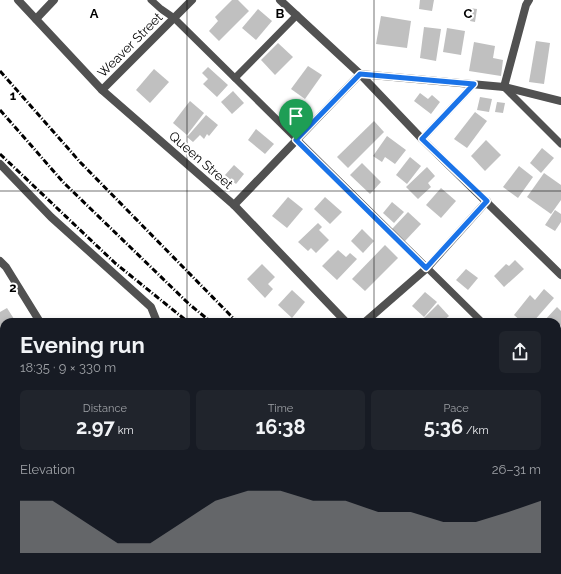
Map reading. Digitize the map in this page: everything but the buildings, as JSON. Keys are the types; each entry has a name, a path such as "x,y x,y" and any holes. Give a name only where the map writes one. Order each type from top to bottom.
{"street":[{"name":"Queen Street","path":"18,0 102,90 234,205 342,318"},
{"path":"36,19 54,0"},
{"name":"Weaver Street","path":"102,90 192,0"},
{"path":"280,0 360,74 422,139 561,275"},
{"path":"504,87 526,5 529,0"},
{"path":"360,74 504,87 561,101"},
{"path":"234,205 360,74"},
{"path":"0,164 51,217 150,307 155,318"},
{"path":"370,318 426,268 487,201"},
{"path":"0,262 6,267 38,318"}],"lane":[{"path":"151,0 174,18 478,318"},
{"path":"235,78 297,15"},
{"path":"422,139 474,84"},
{"path":"504,87 561,144"}],"railway":[{"path":"0,71 80,162 233,318"},
{"path":"0,110 64,183 189,304 206,318"},
{"path":"0,154 115,263 183,318"}],"route":[{"path":"360,74 474,84 422,139 487,201 426,268 296,140 360,74"}]}
